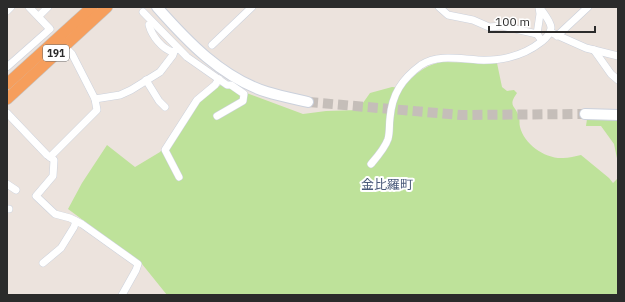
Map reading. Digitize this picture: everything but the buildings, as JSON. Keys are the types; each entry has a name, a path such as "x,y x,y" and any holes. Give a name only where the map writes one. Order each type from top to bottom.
{"highway":[{"name":"191","path":"9,74 92,7"},
{"name":"191","path":"7,99 107,7"}],"main road":[{"path":"157,7 199,51 219,67 243,82 266,92 308,102"},
{"path":"585,114 618,115"}],"street":[{"path":"7,11 12,7"},
{"path":"9,74 50,29 29,7"},
{"path":"39,16 48,7"},
{"path":"212,45 252,7"},
{"path":"439,7 448,15 473,20 489,27 505,26 537,34 542,41"},
{"path":"537,34 540,14 539,7"},
{"path":"371,164 388,140 391,107 395,93 400,85 422,65 436,59 478,60 507,58 527,51 542,41 550,32 550,24 539,7"},
{"path":"557,36 588,7"},
{"path":"176,50 169,51 152,34 145,20 144,13 167,37 176,50 244,94 243,101 217,116"},
{"path":"149,26 164,38 177,29"},
{"path":"550,32 581,46 618,56"},
{"path":"50,157 97,110 95,100 72,54 64,46"},
{"path":"95,100 123,94 160,72 176,50"},
{"path":"594,50 611,74 618,80"},
{"path":"179,177 165,150 197,100 215,85 219,79"},
{"path":"146,80 159,101 165,107"},
{"path":"7,113 54,160 53,176 36,196 55,214 76,221 103,238 138,264 122,295"},
{"path":"7,184 16,190"},
{"path":"44,263 61,248 76,221"}],"green space":[{"path":"441,62 497,63 502,87 507,91 514,90 517,93 512,104 518,113 522,133 531,145 543,153 556,158 581,155 613,183 618,178 618,295 167,295 142,264 68,209 82,183 107,145 135,167 160,152 201,101 222,84 303,114 326,111 358,110 370,93 392,87 402,88 419,72 429,66"},
{"path":"587,119 618,121 618,163 614,144 601,126 586,126"}],"tunnel":[{"path":"308,102 461,115 585,114"}],"district":[{"name":"金比羅町","path":"387,184"}]}
